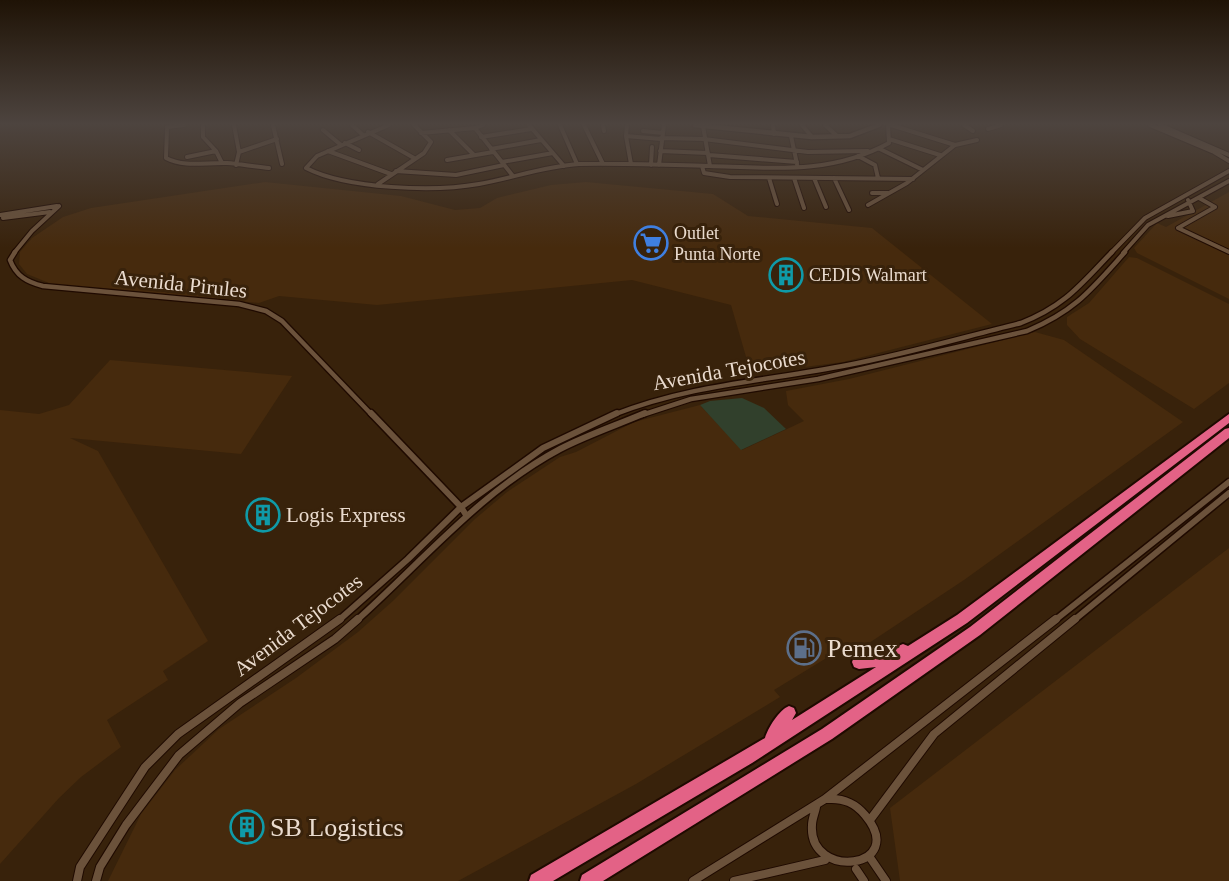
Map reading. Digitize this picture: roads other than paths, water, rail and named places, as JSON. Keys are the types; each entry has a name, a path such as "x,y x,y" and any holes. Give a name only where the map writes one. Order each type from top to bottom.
{"highway":[{"path":"537,881 747,758 962,619 1229,418"},
{"path":"588,881 827,734 966,638 1229,432"},
{"path":"859,662 879,660 894,655 962,619"},
{"path":"747,758 776,733 789,713"}],"street":[{"path":"248,166 268,168"},
{"path":"308,166 307,170 355,183 457,187 563,166"},
{"path":"370,166 392,174"},
{"path":"378,184 403,166"},
{"path":"396,171 456,175 491,166"},
{"path":"505,166 513,176"},
{"path":"702,166 704,174 730,177 913,179"},
{"path":"715,166 799,168 829,166"},
{"path":"875,166 878,178"},
{"path":"915,166 923,170"},
{"path":"868,206 913,179 927,166"},
{"name":"Avenida Tejocotes","path":"77,881 80,867 128,791 146,767 178,734 336,623 408,559 461,507 543,448 636,405 691,390 849,365 1015,324 1042,315 1062,303 1078,289 1136,225 1229,171"},
{"path":"770,178 777,204"},
{"path":"794,178 804,208"},
{"path":"813,178 826,207"},
{"path":"834,178 849,210"},
{"name":"Avenida Tejocotes","path":"96,881 99,867 126,825 179,755 240,703 335,639 387,593 466,515 525,472 560,450 640,415 691,399 852,372 1027,331 1051,321 1082,300 1149,225 1229,181"},
{"path":"872,193 890,192"},
{"path":"1185,196 1189,202"},
{"path":"1198,198 1215,207 1178,228 1229,252"},
{"name":"Avenida Pirules","path":"0,217 59,206 24,238 10,260 13,270 21,277 43,286 239,304 266,311 282,321 461,507"},
{"path":"0,217 52,212"},
{"path":"636,405 640,415"},
{"path":"693,881 817,806 1229,482"},
{"path":"870,820 934,734 1229,493"},
{"path":"461,507 466,515"},
{"path":"817,806 810,822 811,832 813,842 825,860 841,869 856,869 871,859 875,847 875,834 870,820 857,806 841,798 825,800"},
{"path":"871,859 886,881"},
{"path":"734,881 753,874 825,860"},
{"path":"856,869 864,881"}],"place":[{"name":"Outlet Punta Norte","path":"651,243"},
{"name":"CEDIS Walmart","path":"786,275"},
{"name":"Logis Express","path":"263,515"},
{"name":"Pemex","path":"804,648"},
{"name":"SB Logistics","path":"247,827"}]}
